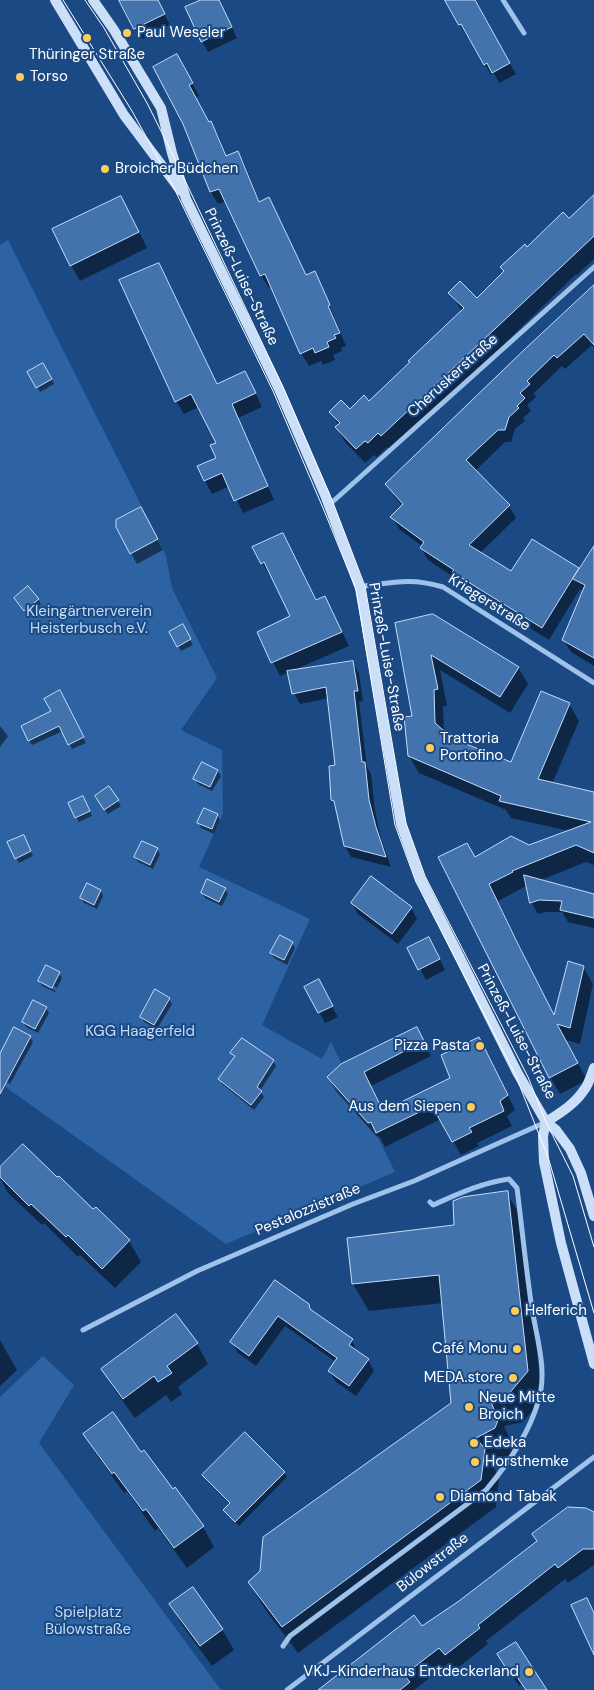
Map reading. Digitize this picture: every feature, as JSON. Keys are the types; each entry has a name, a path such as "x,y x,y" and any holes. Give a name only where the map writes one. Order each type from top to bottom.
{"main road":[{"name":"Prinzeß-Luise-Straße","path":"55,0 124,115 186,199"},
{"name":"Prinzeß-Luise-Straße","path":"93,0 114,30 161,108 186,199 279,389 328,505 360,588 401,824 420,878 518,1072 546,1122 556,1130 570,1148 594,1216"},
{"path":"546,1122 573,1104 585,1090 594,1068"},
{"name":"Prinzeß-Luise-Straße","path":"546,1122 543,1136 544,1162 561,1243 594,1364"}],"street":[{"path":"503,0 524,33"},
{"name":"Cheruskerstraße","path":"328,505 594,267"},
{"name":"Kriegerstraße","path":"360,588 405,580 425,582 443,587 594,683"},
{"name":"Pestalozzistraße","path":"83,1330 197,1271 354,1204 414,1181 546,1122"},
{"path":"283,1646 290,1636 486,1490 504,1468 522,1440 538,1402 543,1375 532,1307 517,1188 509,1179 494,1181 464,1190 433,1205 430,1202"},
{"name":"Bülowstraße","path":"287,1690 594,1457"}],"green space":[{"name":"KGG Haagerfeld","path":"8,240 158,539 166,556 172,588 217,678 181,730 222,750 223,814 199,867 310,919 262,1025 322,1059 331,1042 395,1172 226,1244 0,1083 0,245"},
{"name":"Spielplatz Bülowstraße","path":"43,1356 74,1385 39,1443 221,1690 0,1690 0,1397"}],"building":[{"path":"119,0 158,0 165,14 134,29"},
{"path":"201,0 219,0 232,27 201,42 185,7"},
{"path":"445,0 475,0 510,63 492,73 487,63 484,65"},
{"path":"177,54 193,83 189,85 209,122 211,121 226,156 238,151 259,202 269,197 306,275 315,271 340,333 334,335 336,338 327,342 329,347 315,353 313,348 300,354 265,274 260,276 219,189 210,192 183,124 153,67"},
{"path":"594,195 594,236 381,436 378,433 368,443 365,441 356,449 335,427 340,423 329,412 341,400 350,409 364,395 369,401 464,308 448,293 460,281 477,298 504,271 500,267 525,244 527,247 563,212 569,218"},
{"path":"121,196 139,232 70,266 52,229"},
{"path":"159,263 217,384 245,371 256,393 232,404 268,486 234,501 222,473 204,481 197,466 216,458 210,445 216,443 191,394 175,402 119,280"},
{"path":"594,285 594,345 584,334 557,358 554,355 527,381 530,384 520,393 525,398 517,406 519,408 509,417 505,430 498,430 466,460 510,505 469,545 511,571 532,539 579,568 542,628 452,572 454,570 420,548 424,542 390,517 403,504 385,484"},
{"path":"43,363 52,379 36,388 27,372"},
{"path":"141,507 158,539 130,554 116,527 116,520"},
{"path":"283,533 316,600 325,596 342,632 271,663 257,632 290,616 264,562 261,564 252,547"},
{"path":"594,546 594,658 562,640 585,585 573,579"},
{"path":"28,586 39,599 24,611 14,598"},
{"path":"433,614 519,667 500,697 431,655 438,689 434,690 435,723 443,730 454,735 456,740 511,762 541,691 570,703 538,779 594,792 594,853 576,845 512,871 489,884 554,1015 568,961 584,966 570,1028 557,1024 578,1063 549,1078 438,857 467,843 475,857 511,836 529,845 591,822 499,801 501,796 408,756 404,717 412,716 395,623"},
{"path":"183,624 191,639 177,647 169,632"},
{"path":"353,661 358,691 354,691 362,762 365,762 369,800 386,857 344,846 334,801 331,800 329,766 335,765 326,687 292,694 287,671"},
{"path":"60,690 84,737 68,745 59,726 28,741 21,726 51,711 44,699"},
{"path":"202,762 218,770 210,787 193,779"},
{"path":"109,786 119,800 104,810 95,796"},
{"path":"83,796 90,811 75,818 68,803"},
{"path":"204,808 218,814 212,829 197,823"},
{"path":"24,835 31,851 15,859 7,842"},
{"path":"142,841 158,848 150,865 134,857"},
{"path":"524,875 594,894 594,918 560,910 562,901 539,900 530,903"},
{"path":"371,876 412,907 392,934 351,903"},
{"path":"207,879 226,888 219,902 201,893"},
{"path":"87,883 101,890 94,905 80,898"},
{"path":"280,935 293,942 284,960 270,953"},
{"path":"429,937 440,959 418,970 407,948"},
{"path":"46,965 60,972 52,988 38,981"},
{"path":"319,979 333,1006 318,1013 304,987"},
{"path":"155,989 170,998 154,1025 140,1017"},
{"path":"33,1000 47,1007 35,1029 22,1022"},
{"path":"14,1027 31,1036 0,1094 0,1054"},
{"path":"417,1027 424,1041 364,1072 383,1111 450,1078 441,1055 479,1037 508,1095 500,1101 504,1111 469,1128 472,1132 452,1142 432,1106 376,1133 371,1122 368,1123 327,1077 341,1064"},
{"path":"242,1038 274,1060 257,1087 262,1091 251,1105 218,1079 235,1056 230,1053"},
{"path":"23,1144 93,1209 96,1207 130,1240 102,1269 68,1235 66,1237 31,1204 29,1206 0,1177 0,1167"},
{"name":"Neue Mitte Broich","path":"508,1191 528,1371 507,1396 490,1399 498,1420 495,1428 476,1438 485,1449 481,1480 282,1627 248,1582 260,1571 263,1537 451,1403 439,1275 352,1284 347,1238 454,1225 453,1201 463,1197"},
{"path":"275,1280 309,1304 310,1309 353,1339 349,1345 369,1359 349,1386 328,1371 337,1358 278,1316 249,1356 230,1342"},
{"path":"176,1314 198,1343 167,1366 172,1373 158,1382 154,1376 123,1399 101,1369"},
{"path":"113,1412 141,1452 144,1450 204,1526 174,1548 146,1509 143,1511 114,1472 112,1474 83,1434"},
{"path":"245,1432 285,1472 235,1522 223,1510 230,1503 202,1475"},
{"path":"568,1507 586,1508 594,1512 594,1549 583,1549 558,1568 555,1564 478,1625 480,1628 445,1655 439,1648 404,1675 410,1682 400,1690 318,1690 414,1615 422,1626 459,1601 537,1541 532,1534"},
{"path":"193,1587 223,1629 200,1646 169,1604"},
{"path":"587,1598 594,1613 594,1655 571,1605"},
{"path":"516,1642 547,1690 526,1690 515,1674 511,1676 497,1654"}],"tram line":[{"path":"63,0 132,111 171,182 273,391 356,589 395,825 416,882 515,1074 548,1157 594,1313"},
{"path":"85,0 104,28 147,103 172,153 283,387 332,500 365,586 406,823 425,876 528,1077 546,1122 573,1176 594,1247"}],"place":[{"name":"Paul Weseler","path":"127,33"},
{"name":"Thüringer Straße","path":"87,38"},
{"name":"Torso","path":"20,77"},
{"name":"Broicher Büdchen","path":"105,169"},
{"name":"Trattoria Portofino","path":"430,748"},
{"name":"Pizza Pasta","path":"480,1046"},
{"name":"Aus dem Siepen","path":"471,1107"},
{"name":"Helferich","path":"515,1311"},
{"name":"Café Monu","path":"517,1349"},
{"name":"MEDA.store","path":"513,1378"},
{"name":"Neue Mitte Broich","path":"469,1407"},
{"name":"Edeka","path":"474,1443"},
{"name":"Horsthemke","path":"475,1462"},
{"name":"Diamond Tabak","path":"440,1497"},
{"name":"VKJ-Kinderhaus Entdeckerland","path":"529,1672"}],"park label":[{"name":"Kleingärtnerverein Heisterbusch e.V.","path":"89,620"}]}
